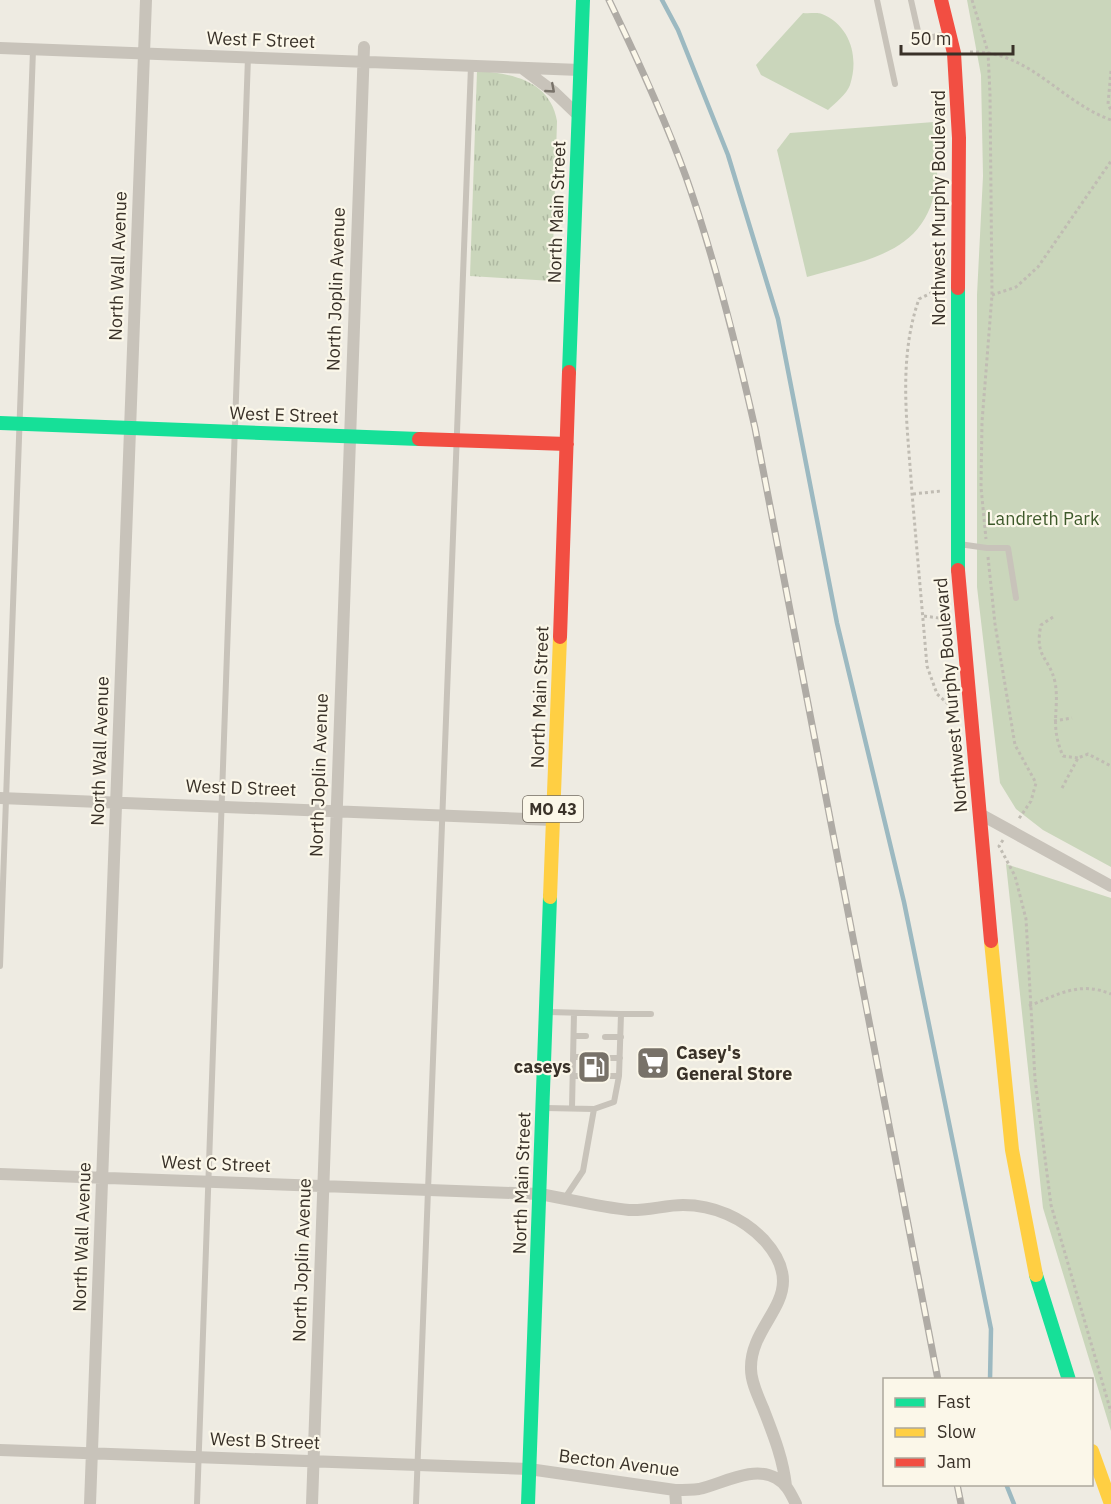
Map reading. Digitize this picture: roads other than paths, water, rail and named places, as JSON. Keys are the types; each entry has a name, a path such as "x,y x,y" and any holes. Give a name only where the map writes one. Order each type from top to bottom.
{"street":[{"name":"North Wall Avenue","path":"90,1504 146,0"},
{"name":"North Main Street","path":"528,1504 583,0"},
{"name":"Northwest Murphy Boulevard","path":"941,0 954,53 959,127 957,544 961,621 1005,1096 1019,1193 1034,1270 1068,1378"},
{"name":"North Joplin Avenue","path":"312,1504 364,46"},
{"name":"West F Street","path":"0,48 580,70"},
{"path":"521,67 547,86 578,115"},
{"name":"West E Street","path":"0,423 567,444"},
{"name":"West D Street","path":"3,798 553,819"},
{"path":"980,814 1111,886"},
{"name":"West C Street","path":"0,1174 539,1194 612,1208 633,1210 682,1205 725,1213 754,1230 778,1259 783,1281 777,1303 759,1332 750,1366 754,1385 783,1459 786,1486"},
{"name":"West B Street","path":"0,1450 529,1469"},
{"path":"1093,1454 1111,1504"},
{"name":"Becton Avenue","path":"529,1469 675,1490 699,1489 731,1478 757,1475 775,1477 786,1486"},
{"path":"786,1486 796,1504"},
{"path":"675,1490 676,1504"}],"lane":[{"path":"877,0 895,84"},
{"path":"910,0 920,40 949,33"},
{"path":"0,966 3,798 20,423 33,49"},
{"path":"196,1504 248,57"},
{"path":"416,1504 471,65"},
{"path":"957,544 1008,548 1016,598"},
{"path":"546,1012 651,1014"},
{"path":"572,1108 574,1013"},
{"path":"542,1108 594,1109 614,1102 619,1076 621,1014"},
{"path":"574,1036 586,1036"},
{"path":"605,1036 621,1037"},
{"path":"574,1058 585,1058"},
{"path":"605,1058 620,1058"},
{"path":"573,1076 584,1076"},
{"path":"604,1076 619,1076"},
{"path":"565,1198 583,1171 594,1109"}],"waterway":[{"path":"662,0 678,30 728,155 778,319 837,623 904,902 991,1329 990,1378"},
{"path":"1007,1486 1014,1504"}],"railway":[{"path":"609,0 650,87 686,177 716,270 740,365 755,428 938,1378"},
{"path":"957,1486 961,1504"}],"place":[{"name":"Casey's General Store","path":"653,1063"},
{"name":"caseys","path":"594,1067"}],"park label":[{"name":"Landreth Park","path":"1043,519"}]}
